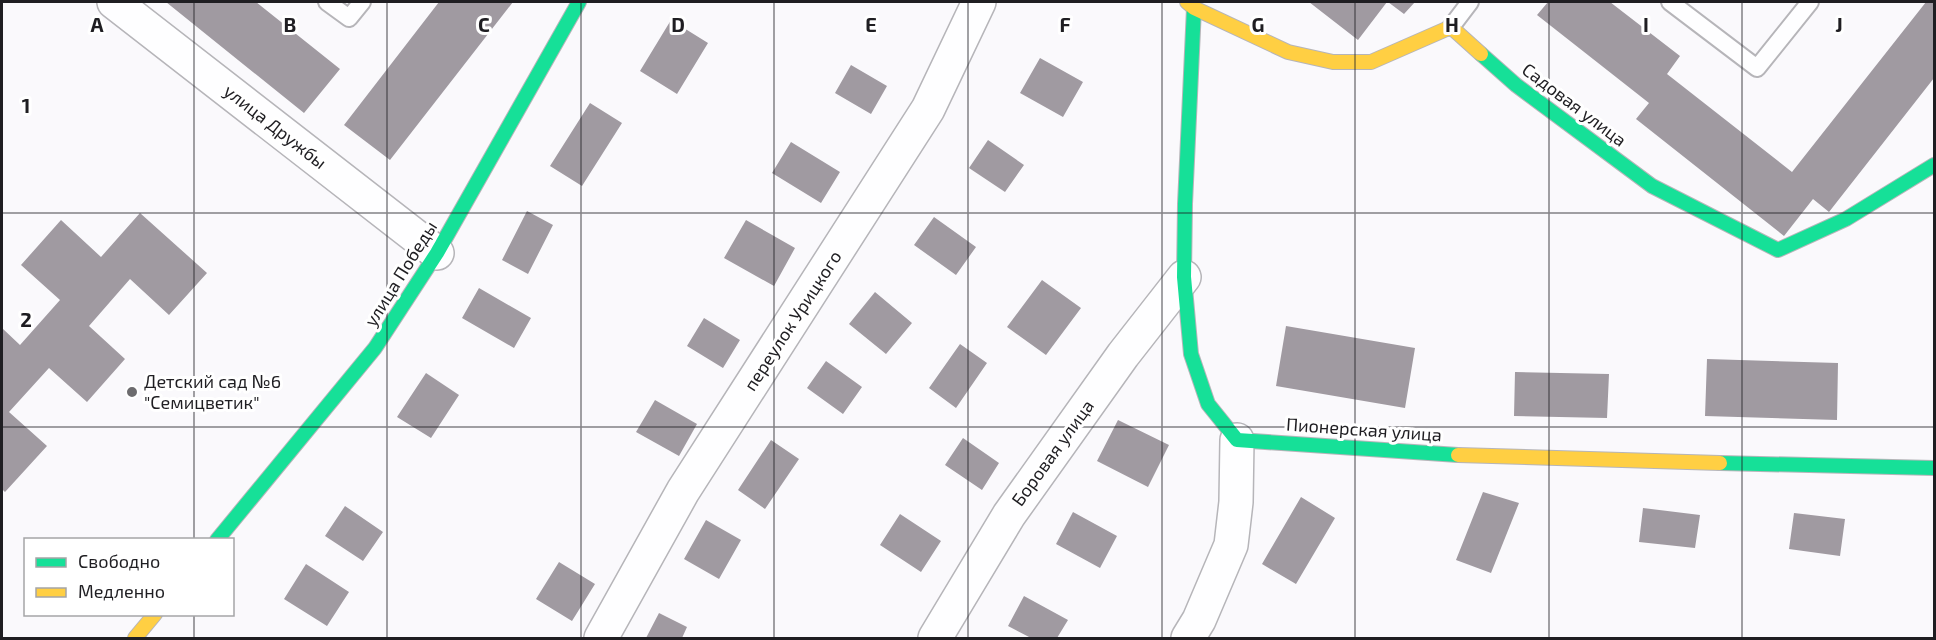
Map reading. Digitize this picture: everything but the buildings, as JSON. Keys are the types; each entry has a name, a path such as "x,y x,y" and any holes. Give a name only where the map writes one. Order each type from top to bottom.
{"street":[{"name":"улица Дружбы","path":"114,2 437,253"},
{"name":"улица Победы","path":"219,538 375,348 437,253 579,2"},
{"name":"переулок Урицкого","path":"601,639 684,491 928,109 979,2"},
{"path":"1188,639 1199,620 1231,545 1236,502 1237,440 1208,404 1191,354 1184,277 1190,5 1288,52 1333,62 1371,62 1451,27"},
{"name":"Садовая улица","path":"1451,27 1516,85 1652,186 1779,250 1846,219 1935,165"},
{"name":"Боровая улица","path":"935,639 1009,514 1123,355 1184,277"},
{"name":"Пионерская улица","path":"1237,440 1492,457 1935,468"},
{"path":"135,639 154,616"}],"lane":[{"path":"327,2 349,18 362,2"},
{"path":"1451,27 1470,2"},
{"path":"1670,2 1757,68 1810,2"}],"traffic: fast":[{"path":"219,538 375,348 437,253 579,2"},
{"path":"1194,8 1184,277 1191,354 1208,404 1237,440 1458,455"},
{"path":"1481,54 1516,85 1652,186 1778,250 1846,219 1934,165"},
{"path":"1720,463 1934,468"}],"traffic: slow":[{"path":"1187,2 1194,8 1288,52 1333,62 1371,62 1451,27 1481,54"},
{"path":"1458,455 1720,463"},
{"path":"135,638 153,616"}],"place":[{"name":"Детский сад №6 \"Семицветик\"","path":"132,392"}]}
